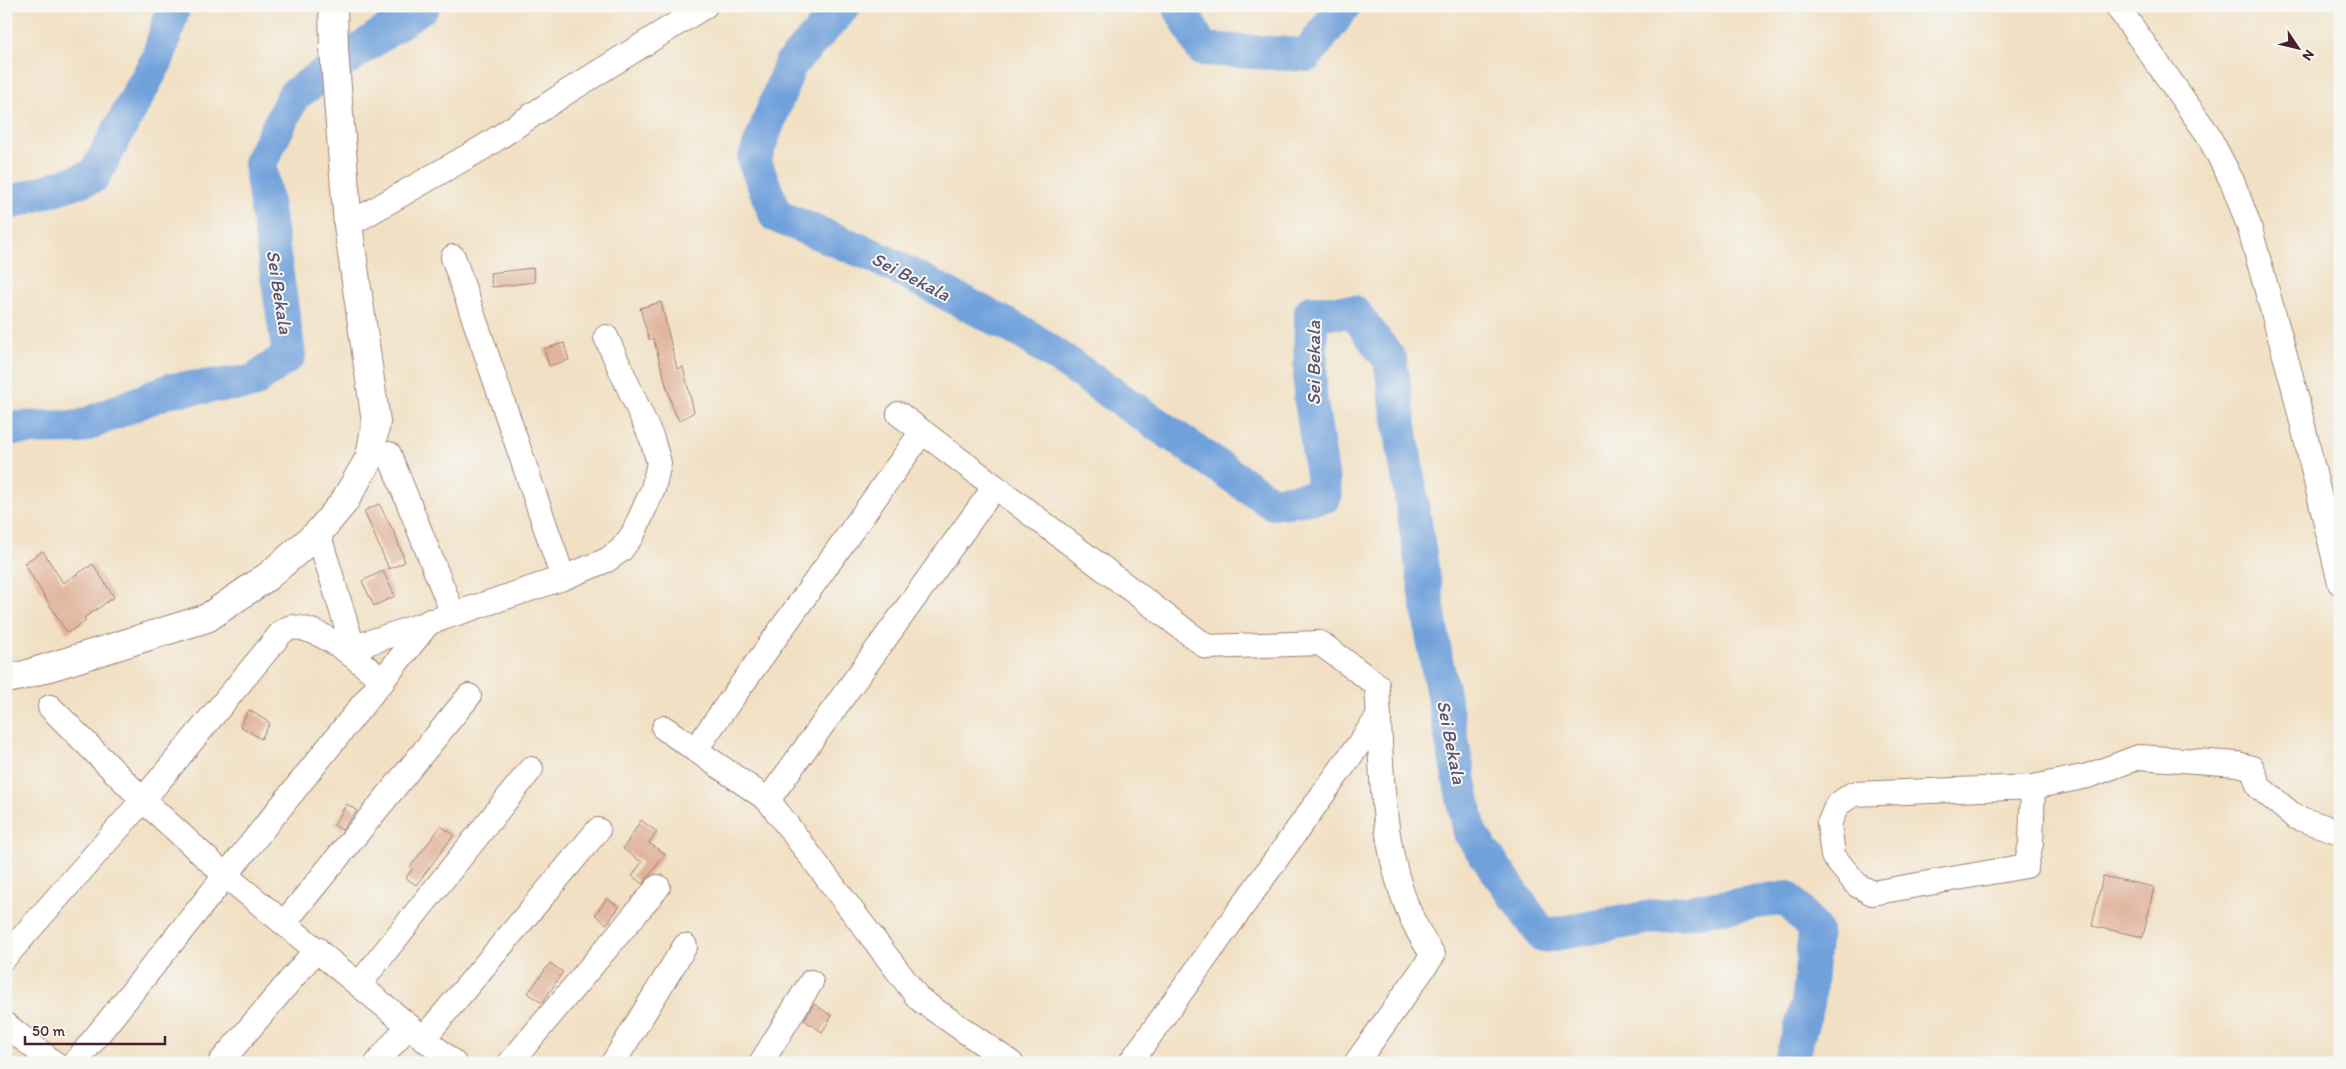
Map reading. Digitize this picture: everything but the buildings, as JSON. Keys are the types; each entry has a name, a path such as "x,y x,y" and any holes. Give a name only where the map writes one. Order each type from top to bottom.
{"main road":[{"path":"6,679 201,621 267,577 318,533 344,502 370,457 376,422 348,225 333,17"}],"street":[{"path":"348,225 484,147 705,6"},
{"path":"2117,6 2207,133 2232,183 2249,226 2293,384 2340,583"},
{"path":"454,257 563,578"},
{"path":"350,649 563,578 608,560 621,550 633,534 653,490 659,463 652,439 606,337"},
{"path":"898,414 994,488 1207,646 1320,643 1377,685 1388,842 1403,894 1419,935 1433,955 1356,1063"},
{"path":"695,750 922,432"},
{"path":"389,454 453,614"},
{"path":"768,800 994,488"},
{"path":"318,533 350,649"},
{"path":"75,1063 430,621"},
{"path":"6,956 143,800 282,632 291,627 300,627 350,649 383,681"},
{"path":"285,922 469,696"},
{"path":"50,707 143,800 225,875 360,983 454,1063"},
{"path":"1130,1063 1379,716"},
{"path":"664,728 768,800 919,999 1010,1063"},
{"path":"2033,787 2032,843 2026,866 1872,893 1857,885 1833,856 1829,824 1837,805 1853,794 2033,787 2088,776 2139,757 2238,764 2252,768 2260,787 2295,817 2340,832"},
{"path":"360,983 531,769"},
{"path":"377,1063 416,1032 598,830"},
{"path":"510,1063 658,887"},
{"path":"613,1063 685,946"},
{"path":"220,1063 317,949"},
{"path":"761,1063 811,982"},
{"path":"6,1025 54,1063"}],"waterway":[{"name":"Sei Bekala","path":"6,204 94,176 158,58 174,6"},
{"name":"Sei Bekala","path":"6,428 80,427 170,390 253,382 289,355 260,163 294,95 423,6"},
{"name":"Sei Bekala","path":"844,6 790,65 754,160 776,216 872,255 1025,334 1272,503 1325,496 1310,394 1311,312 1354,312 1390,360 1436,659 1470,833 1543,936 1663,915 1787,898 1815,930 1808,1004 1790,1063"},
{"name":"Sei Bekala","path":"1179,6 1202,49 1307,55 1344,6"}]}
